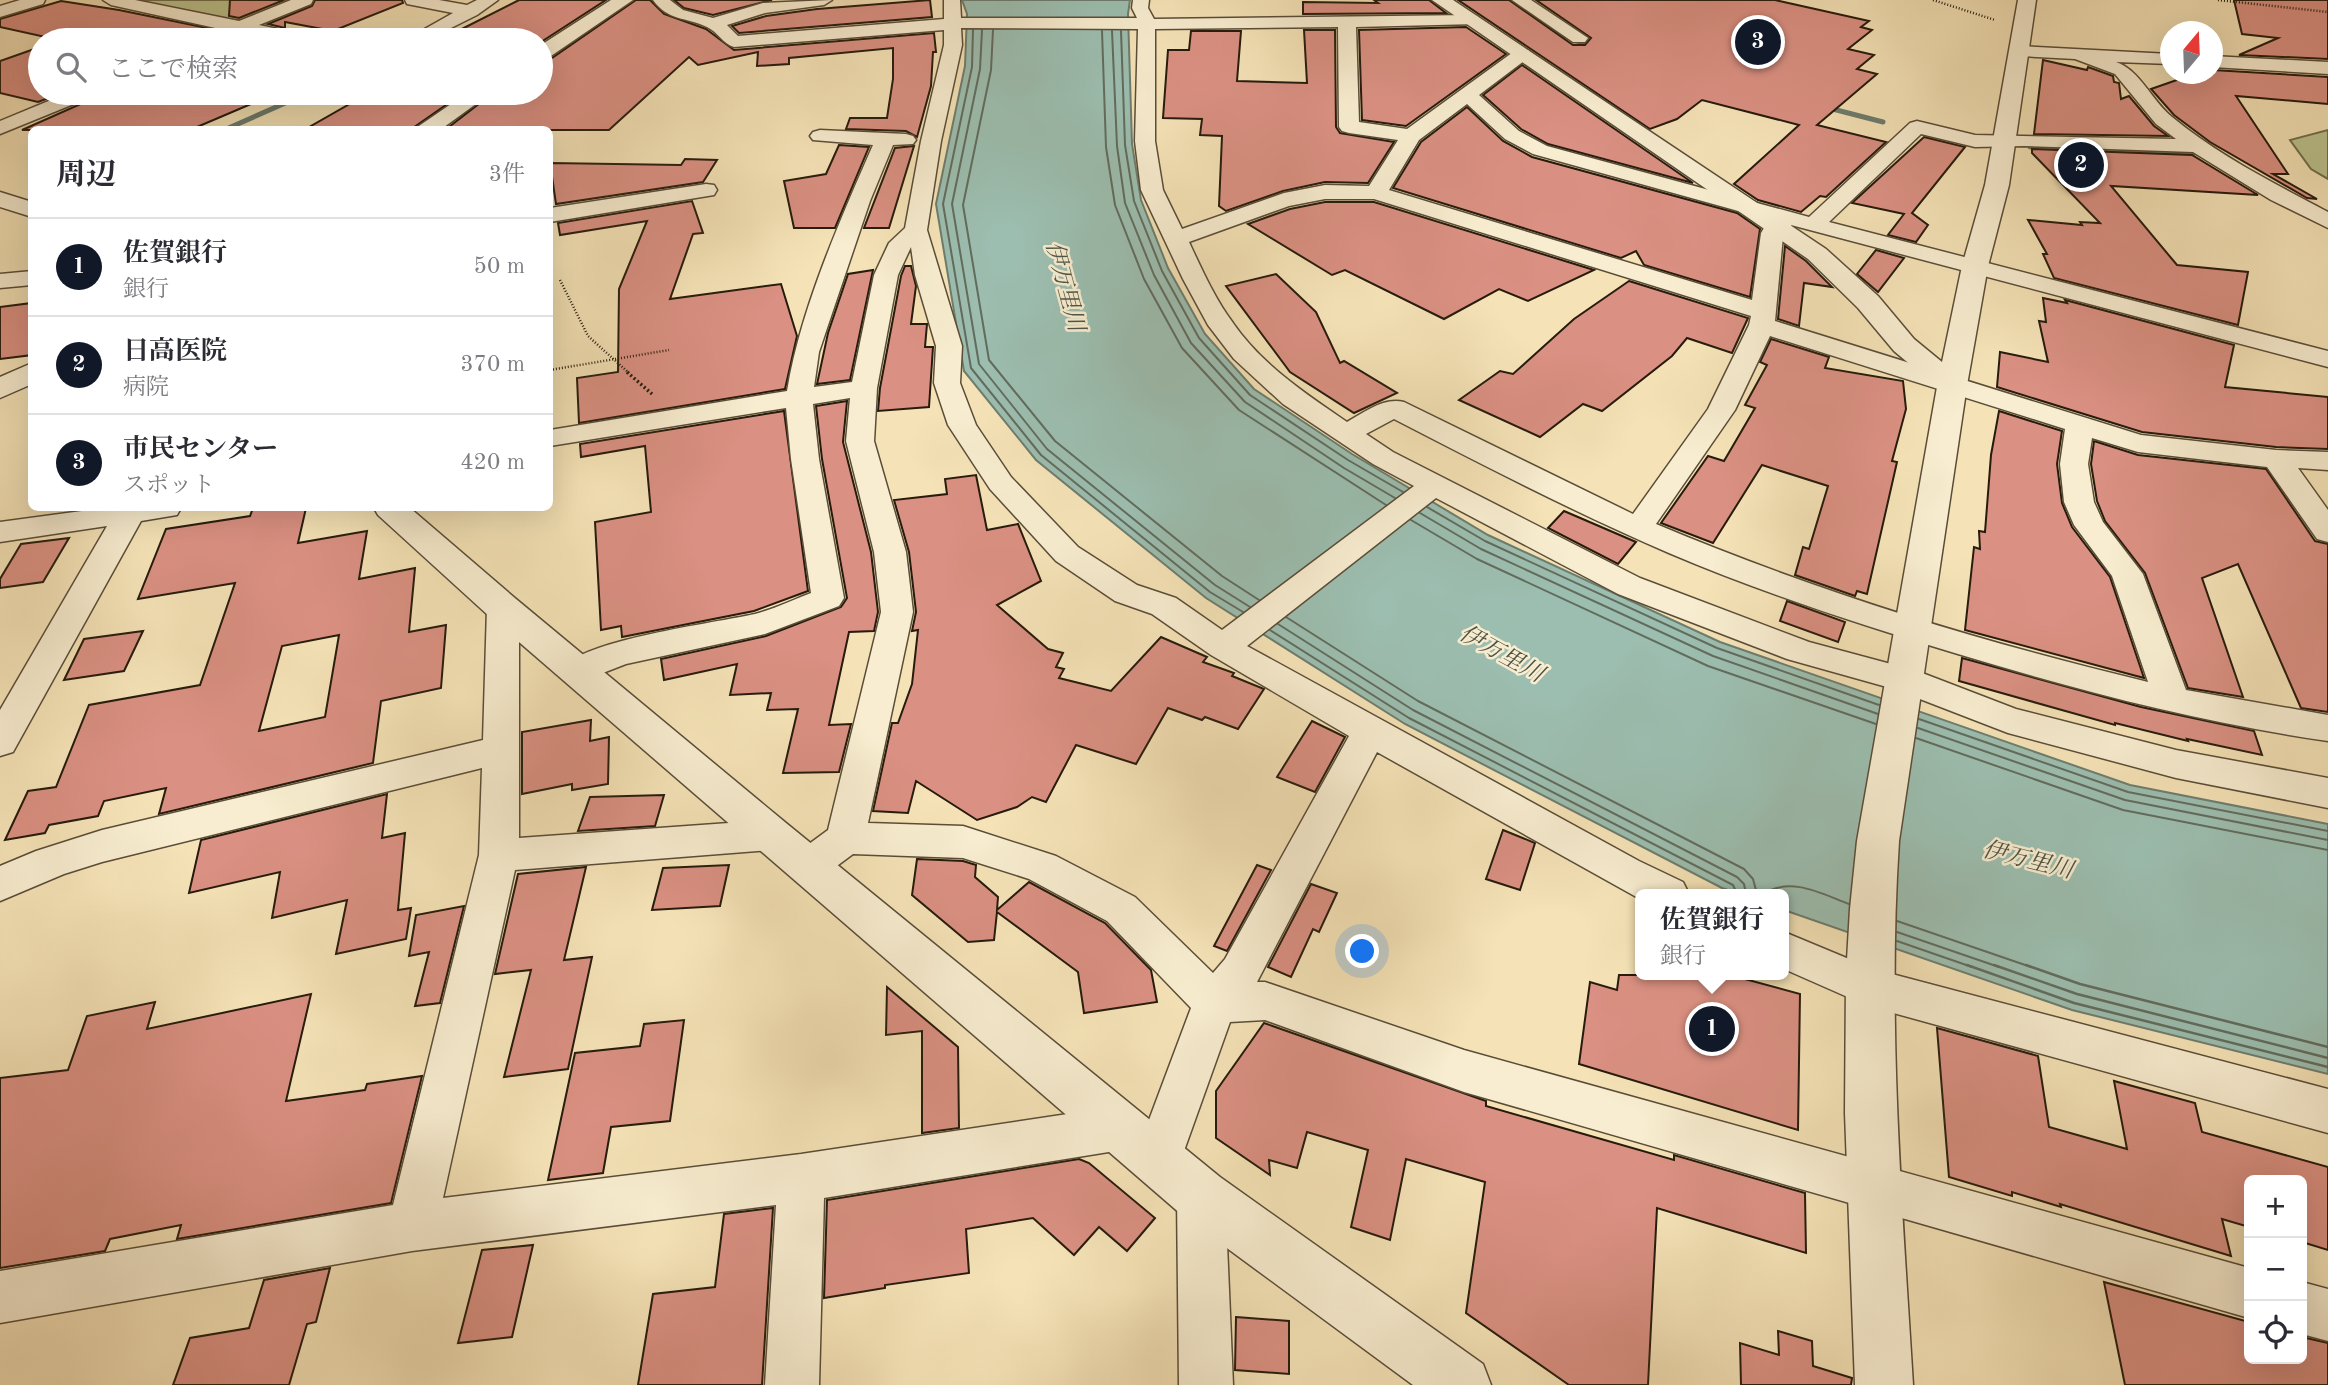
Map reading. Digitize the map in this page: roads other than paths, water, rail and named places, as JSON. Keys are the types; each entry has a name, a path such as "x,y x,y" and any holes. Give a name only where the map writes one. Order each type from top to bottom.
{"street":[{"path":"0,12 37,0"},
{"path":"111,0 251,28"},
{"path":"237,28 304,0"},
{"path":"413,0 471,10"},
{"path":"437,28 490,0"},
{"path":"553,46 624,0"},
{"path":"661,0 667,9 682,17 714,23 763,8 824,0"},
{"path":"951,0 956,23 953,45 931,141 916,230 949,346 947,383 962,425 1000,483 1067,554 1126,593 1164,606 1223,647 1613,867 1659,889"},
{"path":"1141,0 1145,33 1145,141 1152,190 1162,215 1215,313 1243,353 1293,398 1345,434 1433,486 1629,586 1799,651 1905,680 2008,720 2176,764 2328,793"},
{"path":"1441,0 1471,20 1543,44 1754,209 1817,254 1868,302 1904,345 1952,385"},
{"path":"1520,0 1543,44"},
{"path":"1884,1385 1868,987 1870,916 1878,841 1952,385 1975,266 1997,185 2028,0"},
{"path":"714,23 734,42 956,23 1347,23 1471,20"},
{"path":"1347,23 1349,127 1410,136"},
{"path":"2021,40 2080,55 2122,70 2163,120 2198,146 2328,222"},
{"path":"1376,193 1410,136 1465,95 1543,44"},
{"path":"2080,55 2160,59"},
{"path":"2223,62 2328,68"},
{"path":"1465,95 1480,104 1512,135 1540,150 1814,225 2328,359"},
{"path":"0,128 55,105"},
{"path":"430,126 463,105"},
{"path":"1814,225 1917,127 1975,141 2198,146"},
{"path":"820,136 931,141"},
{"path":"577,671 618,654 765,623 828,598 805,459 799,398 806,352 859,201 885,139"},
{"path":"553,215 706,190"},
{"path":"1177,239 1284,200 1325,192 1376,193 1763,318 1952,385 2138,443 2276,459 2328,461"},
{"path":"0,199 28,209"},
{"path":"1639,528 1721,410 1763,318 1772,233 1781,228"},
{"path":"845,838 897,612 890,552 860,441 864,388 886,275 901,243 916,230"},
{"path":"0,281 28,278"},
{"path":"0,389 28,374"},
{"path":"553,437 864,388"},
{"path":"1345,434 1394,408 1527,476 1639,528 1782,585 2040,666 2172,700 2328,727"},
{"path":"2080,425 2074,464 2079,502 2089,525 2127,574 2172,700"},
{"path":"2276,459 2328,532"},
{"path":"1223,647 1433,486"},
{"path":"0,532 144,511"},
{"path":"393,511 577,671 1201,1196 1462,1385"},
{"path":"0,742 130,513"},
{"path":"412,1226 499,855 503,608"},
{"path":"1158,1160 1215,1003 1240,972 1370,731"},
{"path":"0,884 32,867 90,850 390,779 500,750"},
{"path":"499,855 771,835"},
{"path":"808,866 845,838 963,842 1041,867 1121,909 1215,1003 1265,1001 1464,1071 2244,1292"},
{"path":"1789,952 1868,987 2328,1111"},
{"path":"0,1297 412,1226 801,1178 1121,1128"},
{"path":"792,1385 801,1178"},
{"path":"1201,1196 1206,1385"},
{"path":"2307,1309 2328,1315"}],"water":[{"name":"伊万里川","path":"962,0 1130,0 1128,14 1132,144 1141,200 1168,268 1205,334 1254,389 1352,454 1488,535 1720,642 2130,785 2328,824 2328,1074 2072,1010 1789,912 1789,889 1722,888 1405,724 1206,598 1036,460 964,371 936,204 965,66 967,14"}],"waterway":[{"path":"1532,17 1557,33 1595,48"},
{"path":"233,126 281,105"},
{"path":"1821,106 1883,122"},
{"path":"2030,147 2195,153"}],"place":[{"name":"市民センター","path":"1758,42"},
{"name":"日高医院","path":"2081,165"},
{"name":"佐賀銀行","path":"1712,1029"}]}
